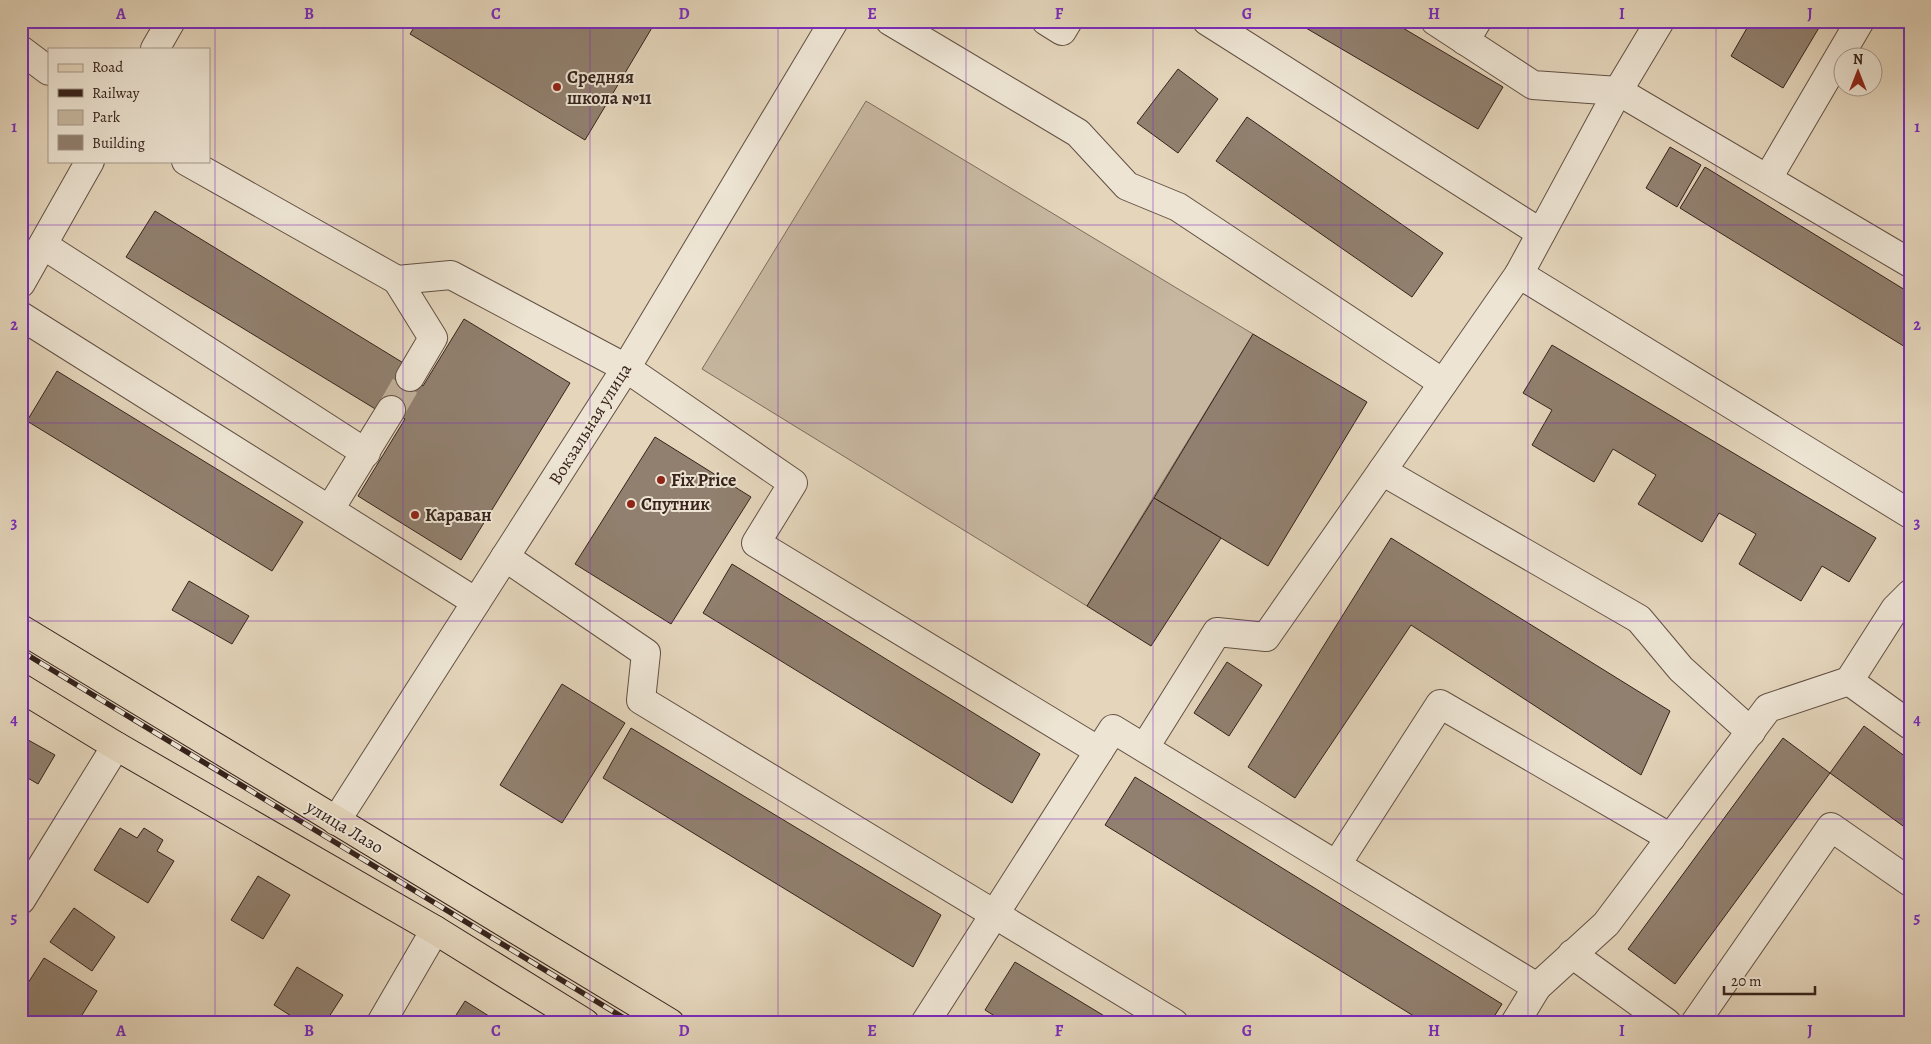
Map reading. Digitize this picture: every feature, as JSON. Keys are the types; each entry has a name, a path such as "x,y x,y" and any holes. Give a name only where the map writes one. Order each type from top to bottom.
{"main road":[{"name":"улица Лазо","path":"21,629 670,1023"},
{"path":"21,688 116,746 435,930 585,1023"}],"street":[{"path":"156,48 171,21"},
{"name":"Вокзальная улица","path":"336,821 626,368 834,21"},
{"path":"890,21 1078,133 1127,186 1178,207 1443,383"},
{"path":"1046,21 1062,32 1068,21"},
{"path":"1207,21 1541,233"},
{"path":"1435,21 1471,31 1533,85 1618,91 1910,263"},
{"path":"1145,747 1218,632 1266,637 1519,274 1618,91 1660,21"},
{"path":"1768,178 1860,21"},
{"path":"21,50 48,70"},
{"path":"21,284 89,162"},
{"path":"188,162 397,280 433,338 410,378"},
{"path":"43,245 366,453"},
{"path":"1519,274 1910,514"},
{"path":"397,280 451,275 626,368 793,483 756,543 1099,751"},
{"path":"21,316 476,602"},
{"path":"330,509 391,410"},
{"path":"1382,471 1639,619 1681,669 1751,732"},
{"path":"505,557 646,653 641,700 1174,1023"},
{"path":"1515,1023 1538,987 1606,924 1768,708 1849,681 1895,610 1910,594"},
{"path":"1849,681 1910,725"},
{"path":"1337,864 1440,704 1671,838"},
{"path":"925,1023 1113,728 1538,987"},
{"path":"21,900 116,746"},
{"path":"1695,1023 1831,827 1910,882"},
{"path":"381,1023 435,930"},
{"path":"1572,954 1667,1023"}],"green space":[{"path":"866,101 1253,334 1087,606 702,369"}],"building":[{"name":"Средняя школа №11","path":"418,21 656,21 585,140 410,34"},
{"path":"1294,21 1391,21 1503,87 1478,129"},
{"path":"1751,21 1823,21 1783,88 1731,56"},
{"path":"1178,69 1218,99 1178,153 1137,123"},
{"path":"1247,117 1443,253 1412,297 1216,161"},
{"path":"1670,147 1701,165 1677,207 1646,188"},
{"path":"1705,167 1910,293 1910,350 1680,208"},
{"path":"155,211 405,364 377,410 126,257"},
{"path":"464,319 570,383 461,560 358,496 405,419 381,404 400,372 423,386"},
{"path":"1253,334 1367,402 1268,566 1154,498"},
{"path":"1552,345 1876,538 1849,582 1822,566 1801,601 1739,564 1756,534 1719,513 1702,542 1638,504 1656,475 1613,449 1594,482 1532,445 1552,410 1523,393"},
{"path":"57,371 303,522 272,571 27,421"},
{"path":"655,437 751,497 671,624 575,564"},
{"path":"1154,498 1221,538 1151,646 1087,606"},
{"path":"1391,538 1670,711 1641,775 1411,625 1295,798 1248,767"},
{"path":"732,564 1040,754 1012,803 703,613"},
{"path":"189,581 249,616 232,644 172,610"},
{"path":"1227,662 1262,685 1229,736 1194,713"},
{"path":"562,684 625,723 562,823 500,785"},
{"path":"1864,726 1910,760 1910,831 1830,773"},
{"path":"631,728 941,915 913,967 603,778"},
{"path":"21,736 55,755 38,784 21,774"},
{"path":"1783,738 1830,773 1675,984 1628,949"},
{"path":"1135,777 1502,1004 1490,1023 1425,1023 1105,825"},
{"path":"120,828 137,838 144,828 163,840 157,851 174,861 148,903 94,870"},
{"path":"258,876 290,895 263,939 231,920"},
{"path":"74,908 115,937 92,971 50,942"},
{"path":"44,958 97,991 77,1023 21,1023 21,994"},
{"path":"1015,962 1116,1023 1006,1023 985,1010"},
{"path":"297,967 343,995 325,1023 302,1023 274,1005"},
{"path":"465,1001 500,1023 451,1023"}],"tunnel":[{"path":"391,410 410,377"}],"railway":[{"path":"21,651 632,1023"}],"place":[{"name":"Средняя школа №11","path":"557,87"},
{"name":"Fix Price","path":"661,480"},
{"name":"Спутник","path":"631,504"},
{"name":"Караван","path":"415,515"}]}
